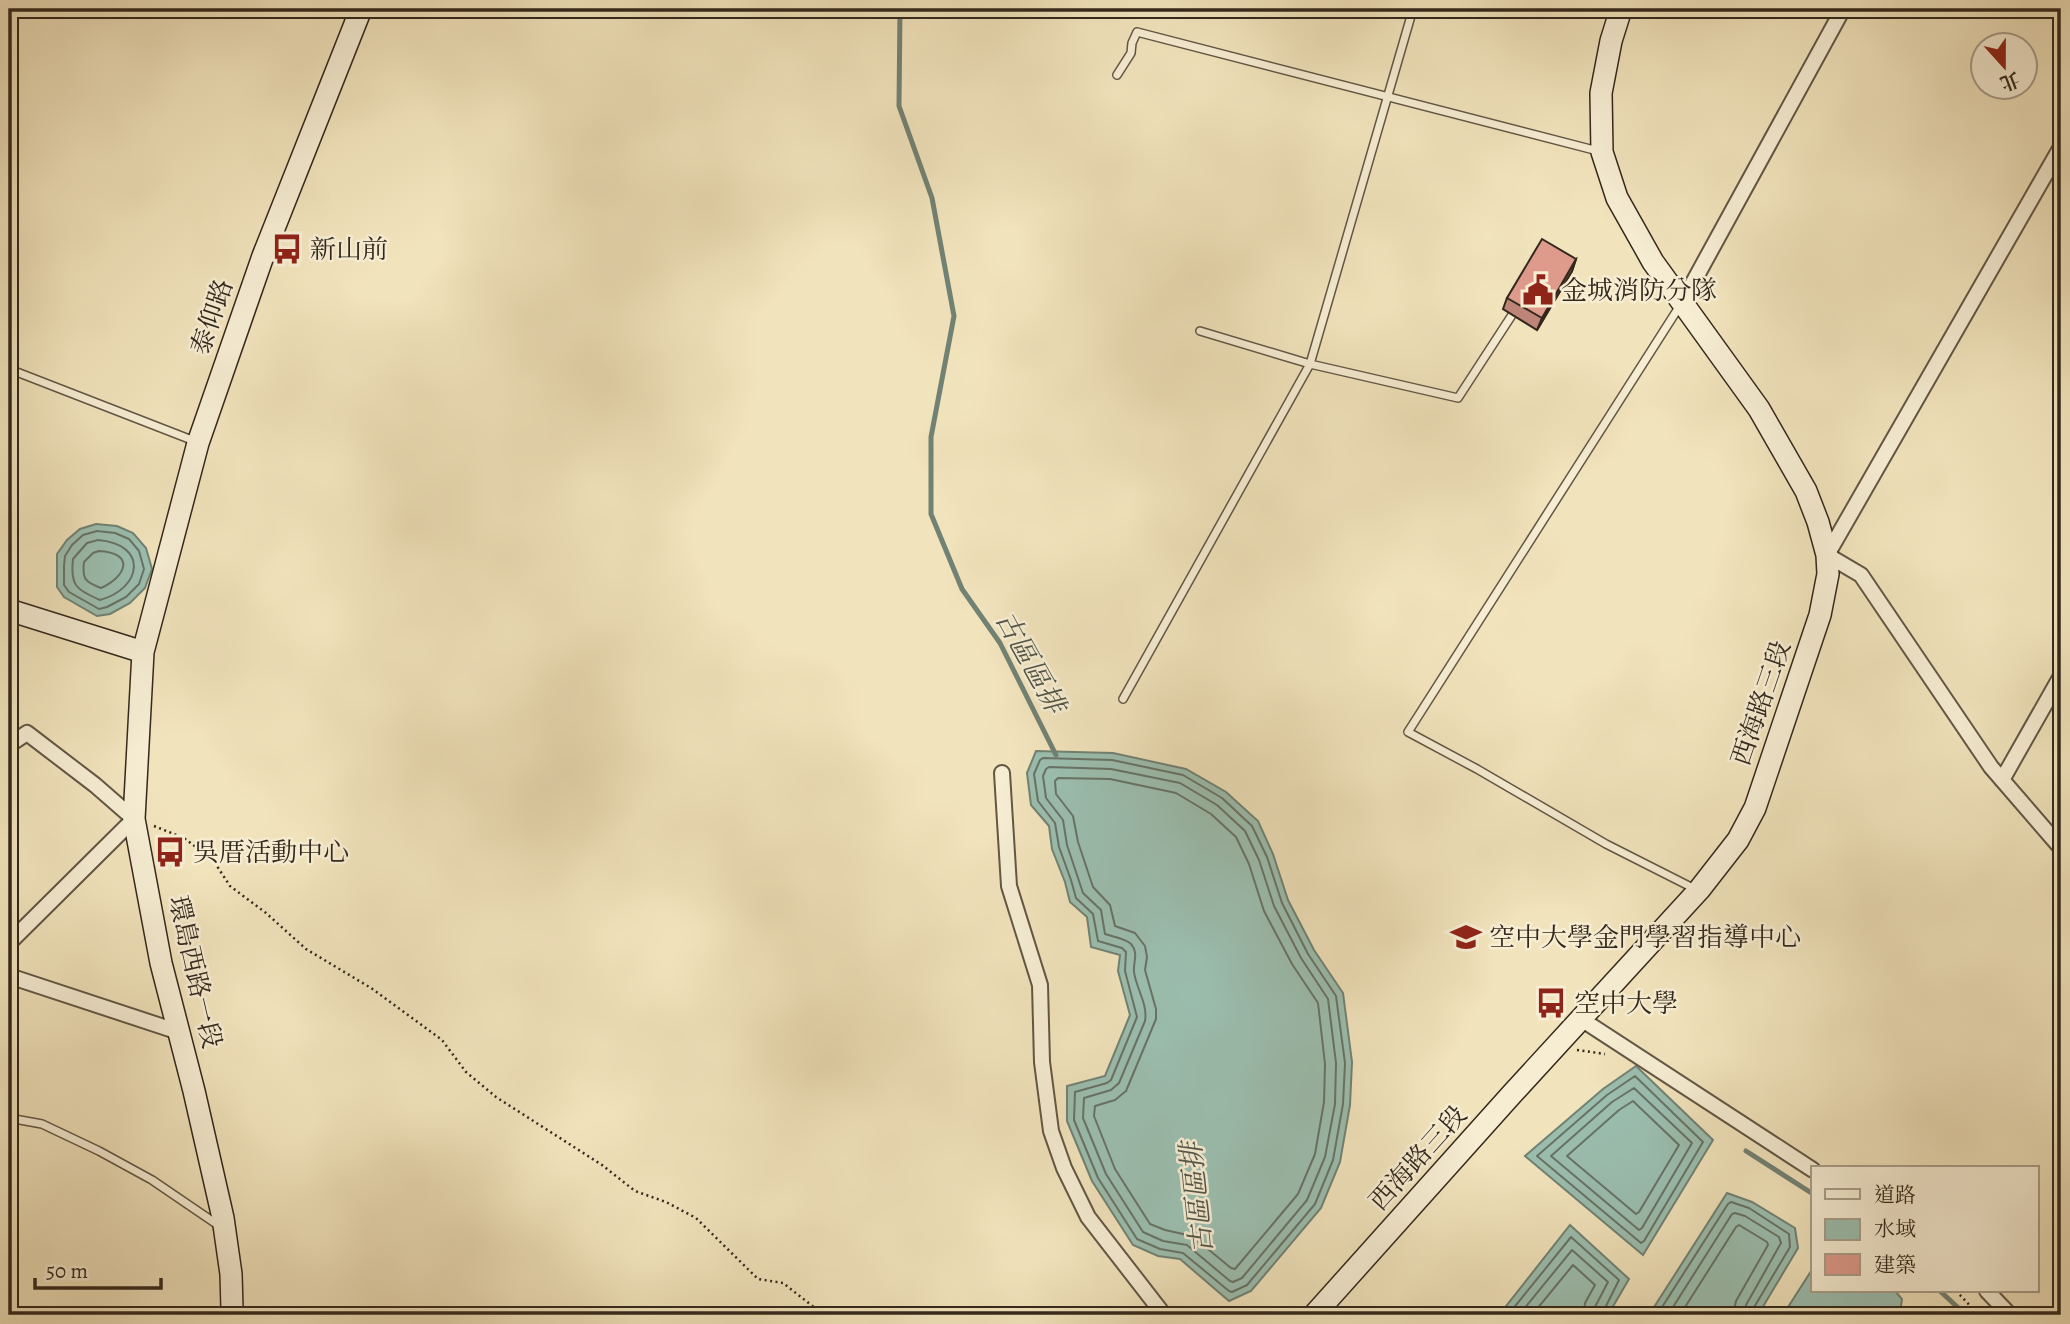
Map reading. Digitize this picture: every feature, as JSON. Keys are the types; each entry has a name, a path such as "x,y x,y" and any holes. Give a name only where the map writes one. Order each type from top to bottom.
{"main road":[{"name":"泰仰路","path":"143,652 198,443 263,256 361,9"},
{"name":"西海路三段","path":"1314,1315 1699,890 1738,840 1755,808 1820,615 1828,574 1827,555 1807,491 1759,409 1653,262 1617,198 1602,152 1601,93 1611,41 1621,9"},
{"path":"9,610 143,652"},
{"name":"環島西路一段","path":"143,652 134,818 161,963 225,1229 231,1274 230,1315"}],"street":[{"path":"1683,301 1843,9"},
{"path":"2060,151 1827,555 1861,575 1991,767 2061,848"},
{"path":"2003,780 2061,676"},
{"path":"9,745 27,733 134,818 9,943"},
{"path":"1002,773 1009,886 1040,985 1042,1062 1051,1131 1063,1168 1088,1217 1164,1315"},
{"path":"9,976 179,1032"},
{"path":"1581,1020 1811,1169"},
{"path":"1988,1292 2010,1315"}],"lane":[{"path":"1123,699 1310,364 1413,9"},
{"path":"1117,75 1131,53 1137,32 1602,152"},
{"path":"1683,301 1408,732 1606,844 1699,890"},
{"path":"1200,331 1310,364 1458,398 1513,315"},
{"path":"9,369 198,443"},
{"path":"9,1118 42,1124 99,1151 152,1180 225,1229"}],"path":[{"path":"134,818 184,838 213,860 230,886 306,949 371,988 442,1040 466,1072 496,1097 602,1165 635,1191 666,1202 696,1218 758,1279 783,1283 824,1315"},
{"path":"1957,1292 1979,1315"}],"water":[{"path":"96,524 117,526 133,533 146,548 152,569 145,588 130,603 110,614 97,616 64,597 57,587 57,554 67,540 80,529"},
{"path":"1036,751 1113,753 1186,769 1226,792 1258,821 1273,854 1288,900 1314,950 1343,993 1352,1062 1350,1105 1340,1162 1321,1208 1251,1291 1229,1301 1180,1259 1158,1256 1133,1245 1092,1181 1067,1121 1067,1086 1105,1076 1130,1015 1118,971 1120,955 1091,947 1087,917 1070,902 1052,849 1049,826 1031,805 1027,773"},
{"path":"1636,1066 1713,1140 1643,1255 1525,1156 1603,1089"},
{"path":"1727,1193 1752,1202 1795,1228 1798,1248 1758,1315 1649,1315"},
{"path":"1570,1225 1629,1279 1608,1315 1499,1315"},
{"path":"1811,1271 1811,1292 1896,1292 1902,1299 1899,1315 1783,1315"}],"building":[{"name":"金城消防分隊","path":"1542,239 1576,259 1542,318 1507,298"}],"waterway":[{"name":"古區區排","path":"900,9 899,106 932,198 954,316 931,437 931,514 962,589 1000,643 1056,755"},
{"path":"1746,1151 1811,1193"},
{"path":"1941,1292 1966,1315"}],"place":[{"name":"新山前","path":"287,249"},
{"name":"金城消防分隊","path":"1538,290"},
{"name":"吳厝活動中心","path":"170,852"},
{"name":"空中大學金門學習指導中心","path":"1466,937"},
{"name":"空中大學","path":"1551,1003"}]}
